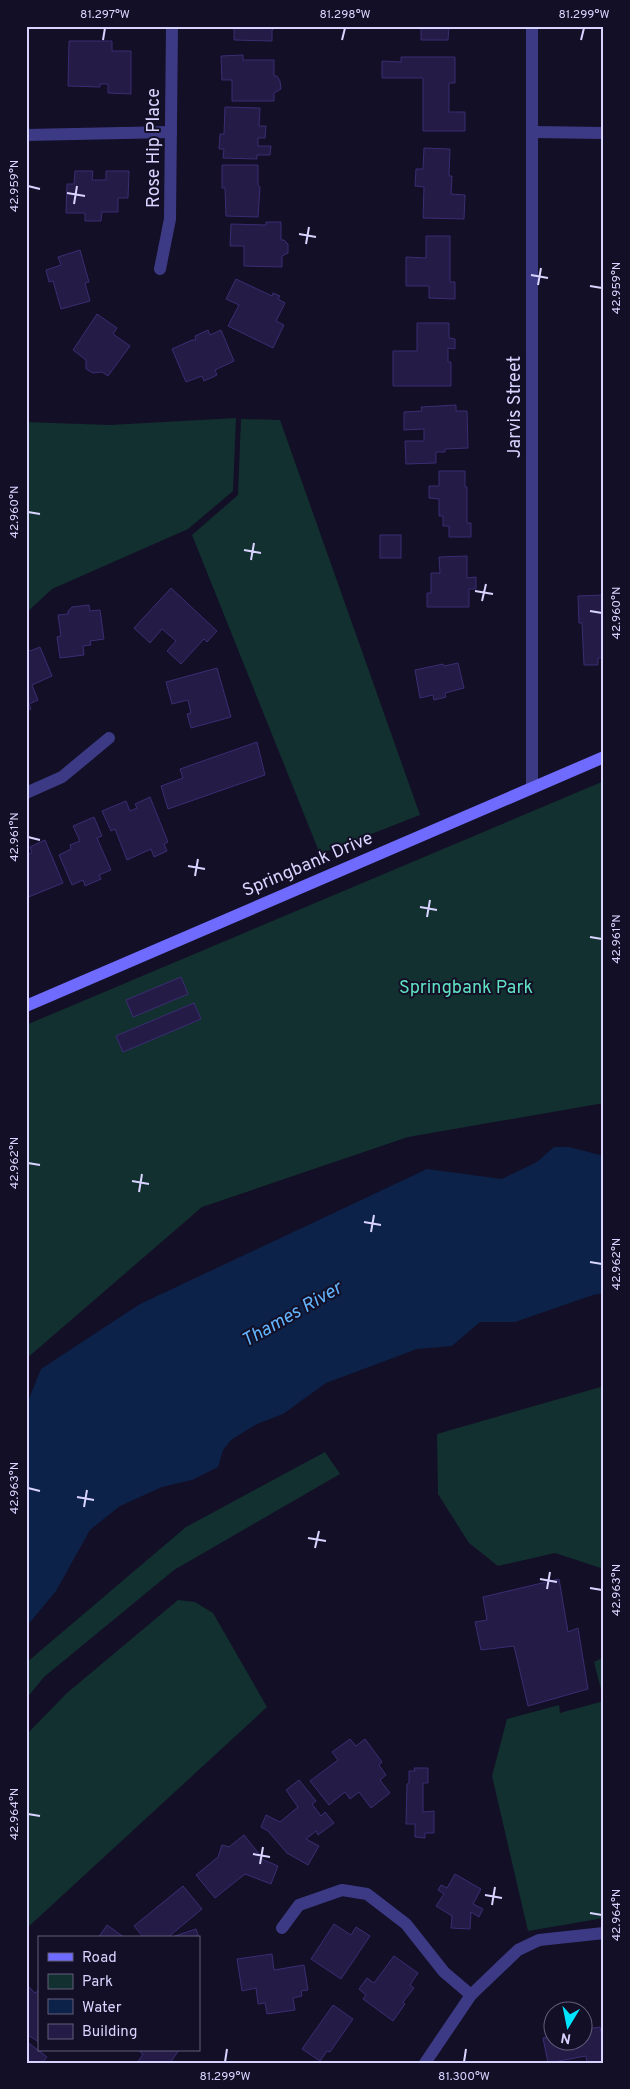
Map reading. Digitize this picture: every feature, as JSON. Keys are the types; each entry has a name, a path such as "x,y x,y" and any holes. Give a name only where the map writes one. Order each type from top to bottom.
{"main road":[{"name":"Springbank Drive","path":"26,1006 604,757"}],"street":[{"name":"Rose Hip Place","path":"160,269 170,219 172,26"},
{"name":"Jarvis Street","path":"532,26 532,788"},
{"path":"26,135 172,132"},
{"path":"533,132 604,132"},
{"path":"26,793 62,777 109,738"},
{"path":"282,1928 299,1905 342,1890 367,1894 406,1924 444,1972 471,1995"},
{"path":"426,2063 471,1995 518,1950 540,1940 604,1934"}],"green space":[{"path":"236,418 233,491 188,529 52,589 26,613 26,422 110,425"},
{"path":"241,419 280,420 420,815 320,854 192,535 238,495"},
{"name":"Springbank Park","path":"604,781 604,1103 408,1137 202,1207 26,1359 26,1025"},
{"path":"604,1386 604,1569 555,1553 498,1566 469,1543 438,1494 437,1434"},
{"path":"325,1452 340,1474 174,1570 44,1677 26,1699 26,1663 186,1527"},
{"path":"178,1600 195,1602 213,1613 267,1707 26,1929 26,1735 67,1693"},
{"path":"604,1657 604,1701 594,1662"},
{"path":"604,1701 604,1918 528,1931 492,1776 507,1719 559,1705 560,1713"}],"water":[{"name":"Thames River","path":"554,1147 569,1147 604,1156 604,1293 593,1295 515,1322 480,1322 452,1346 417,1349 326,1383 283,1414 257,1424 231,1440 223,1450 218,1467 192,1480 162,1487 120,1506 90,1530 56,1591 26,1627 26,1406 41,1369 140,1304 427,1169 502,1179 537,1162"}],"building":[{"path":"234,26 278,26 272,30 272,41 234,40"},
{"path":"421,26 449,26 448,40 421,40"},
{"path":"69,41 112,41 112,51 131,51 131,94 108,93 108,84 100,84 100,87 68,86"},
{"path":"243,55 243,60 274,60 274,76 277,76 280,81 281,89 274,93 274,101 232,101 232,80 222,80 221,56"},
{"path":"401,57 455,57 455,83 449,83 449,112 465,112 465,131 423,131 423,78 382,78 382,61 401,62"},
{"path":"225,107 260,108 259,126 266,126 265,138 258,138 258,146 271,146 270,155 257,155 257,159 223,158 224,149 219,149 220,134 224,134"},
{"path":"424,148 450,149 449,176 452,176 451,194 465,195 464,219 423,218 424,187 415,186 416,169 423,169"},
{"path":"222,165 258,165 258,185 260,187 258,217 226,216 225,188 222,188"},
{"path":"75,171 93,171 92,180 106,180 106,171 129,171 128,198 118,198 118,212 102,212 101,221 85,221 85,213 66,213 67,184 74,184"},
{"path":"266,222 281,222 281,240 288,244 288,253 282,256 282,267 244,266 244,246 230,246 231,224 266,225"},
{"path":"426,236 450,236 450,282 455,282 455,299 429,298 429,286 406,286 406,257 426,258"},
{"path":"80,250 89,282 85,283 90,301 61,309 53,281 49,282 46,270 61,265 58,257"},
{"path":"236,279 272,296 273,293 280,296 278,299 285,303 276,321 284,325 273,348 228,326 239,305 226,299"},
{"path":"97,314 117,328 113,334 130,346 108,376 102,372 93,373 86,369 86,360 73,350"},
{"path":"417,323 449,323 449,338 455,339 455,349 448,348 448,362 451,362 451,386 393,386 393,351 417,351"},
{"path":"208,330 210,335 221,330 234,361 215,370 217,375 204,381 202,376 186,382 172,349 196,340 195,336"},
{"path":"456,405 456,411 467,411 468,448 445,449 445,452 436,452 436,463 406,464 405,441 424,441 424,429 404,430 404,412 422,411 421,407"},
{"path":"439,471 465,471 467,523 471,523 471,537 449,537 449,526 443,526 443,516 439,516 439,499 429,498 429,486 439,486"},
{"path":"380,535 401,535 401,558 380,558"},
{"path":"467,556 467,578 476,577 476,589 469,589 469,607 427,607 427,593 431,593 431,573 440,573 439,557"},
{"path":"171,588 217,631 207,642 204,639 181,664 167,651 176,641 162,629 150,643 134,628"},
{"path":"604,595 604,658 598,658 598,665 584,665 582,623 579,623 578,596"},
{"path":"89,605 90,611 100,610 104,639 90,641 91,645 83,646 84,655 60,658 57,637 61,636 58,615 68,614 72,607"},
{"path":"40,647 52,676 32,685 38,700 29,704 31,709 26,711 26,649 30,651"},
{"path":"458,663 464,688 445,693 446,697 434,700 433,695 420,698 415,670"},
{"path":"217,668 231,717 191,728 187,714 191,713 188,700 172,704 166,682"},
{"path":"257,742 265,775 168,809 161,786 183,778 180,769"},
{"path":"150,797 168,842 164,844 167,851 154,857 151,849 127,860 115,829 111,831 102,811 126,801 130,811 137,808 135,804"},
{"path":"94,817 102,836 97,838 111,870 99,875 101,879 85,886 83,880 72,885 59,855 71,849 70,845 80,841 73,826"},
{"path":"45,840 63,883 26,898 26,847 29,854 32,853 30,847"},
{"path":"181,977 188,994 133,1017 126,1000"},
{"path":"194,1003 201,1019 123,1052 116,1036"},
{"path":"559,1579 568,1632 578,1628 588,1689 528,1706 514,1646 481,1650 475,1622 487,1620 483,1597"},
{"path":"350,1739 356,1746 365,1739 382,1762 379,1765 386,1775 380,1780 390,1793 371,1808 359,1792 350,1799 345,1792 329,1805 310,1781 338,1760 332,1752"},
{"path":"414,1768 428,1768 428,1783 423,1783 423,1812 434,1811 434,1833 425,1833 425,1838 415,1837 415,1824 406,1824 407,1784 409,1783 409,1771 415,1771"},
{"path":"299,1780 316,1801 312,1804 321,1816 325,1812 334,1823 318,1835 316,1831 306,1839 319,1846 308,1865 287,1853 268,1831 261,1827 266,1815 280,1822 298,1807 286,1790"},
{"path":"244,1835 264,1860 278,1866 271,1884 245,1874 215,1898 196,1875 218,1857 222,1845 229,1847"},
{"path":"455,1874 481,1889 473,1904 483,1909 479,1917 471,1912 470,1929 451,1928 452,1916 436,1906 444,1894 438,1890 441,1885 447,1888"},
{"path":"183,1886 202,1909 169,1936 142,1936 134,1926"},
{"path":"334,1924 351,1935 356,1927 370,1936 341,1979 311,1959"},
{"path":"107,1925 122,1936 99,1936"},
{"path":"196,1929 198,1936 175,1936"},
{"path":"272,1954 274,1970 304,1965 308,1990 301,1991 302,1996 293,1998 295,2010 267,2014 265,2003 258,2004 256,1988 242,1991 237,1959"},
{"path":"394,1956 418,1973 410,1985 414,1988 403,2002 405,2004 393,2021 363,1999 366,1995 359,1989 367,1978 374,1983"},
{"path":"28,1986 35,1993 38,1991 38,2041 26,2034 26,1988"},
{"path":"333,2005 353,2019 330,2052 327,2051 320,2061 302,2049"},
{"path":"600,2027 604,2045 604,2063 587,2063 586,2056 548,2063 546,2052 592,2052 592,2028"},
{"path":"26,2041 47,2057 42,2063 26,2063"},
{"path":"140,2052 178,2052 170,2063 137,2063 143,2054"}]}
